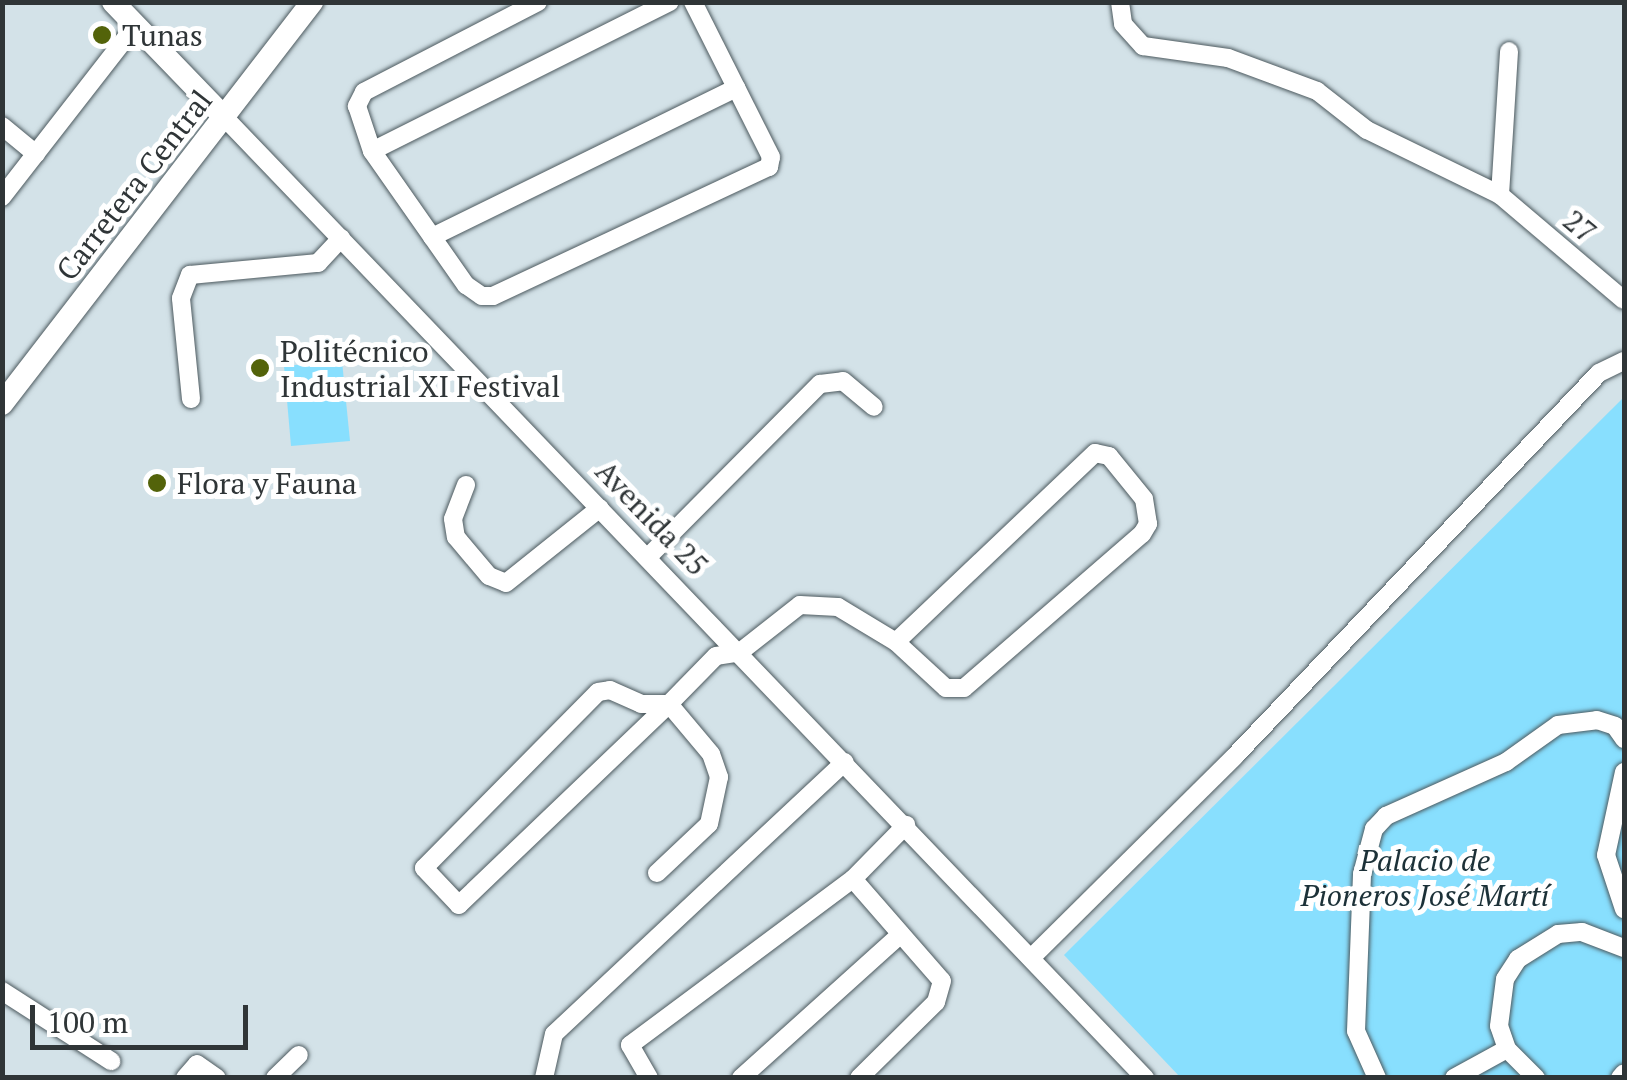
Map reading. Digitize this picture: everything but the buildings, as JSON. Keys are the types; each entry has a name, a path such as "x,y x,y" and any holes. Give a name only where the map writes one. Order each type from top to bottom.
{"main road":[{"name":"Avenida 25","path":"113,2 225,118"},
{"name":"Carretera Central","path":"2,404 312,2"},
{"path":"190,83 198,130 192,156"}],"street":[{"path":"538,2 364,92 357,106 372,150 466,285 493,296 762,174 771,157 693,2"},
{"path":"372,150 670,2"},
{"name":"27","path":"1120,2 1124,24 1143,46 1228,58 1317,90 1367,130 1500,195 1624,300"},
{"path":"2,197 135,26"},
{"path":"1500,195 1509,51"},
{"path":"432,237 736,88"},
{"name":"Avenida 25","path":"225,118 1145,1078"},
{"path":"2,126 36,154"},
{"path":"192,398 182,298 190,275 318,263 340,238"},
{"path":"1031,958 1234,757 1599,373 1624,361"},
{"path":"648,557 820,384 843,381 874,407"},
{"path":"657,872 709,824 719,777 711,754 669,704 640,704 610,690 598,692 424,868 459,905 669,704 716,656 740,652 788,612 813,602 838,607 896,642 946,688 964,688 1142,534 1148,524 1144,498 1109,456 1095,453 896,642"},
{"path":"466,485 453,519 456,537 489,576 506,583 600,508"},
{"path":"1378,1078 1356,1031 1362,874 1374,829 1386,816 1506,762 1558,725 1597,720 1615,726 1624,739"},
{"path":"544,1078 554,1034 845,762"},
{"path":"1624,772 1606,856 1624,909"},
{"path":"649,1078 630,1045 853,879 906,825"},
{"path":"853,879 942,981 936,1002 859,1078"},
{"path":"740,1078 901,934"},
{"path":"1536,1078 1507,1049 1498,1002 1518,958 1558,934 1594,934 1624,948"},
{"path":"2,991 112,1061"},
{"path":"1454,1078 1507,1049"},
{"path":"275,1078 299,1055"},
{"path":"186,1078 197,1064 217,1078"}],"green space":[{"path":"342,361 350,441 291,446 284,366"},
{"name":"Palacio de Pioneros José Martí","path":"1624,397 1624,1077 1180,1077 1064,955"}],"place":[{"name":"Tunas","path":"102,35"},
{"name":"Politécnico Industrial XI Festival","path":"260,368"},
{"name":"Flora y Fauna","path":"157,483"}]}
